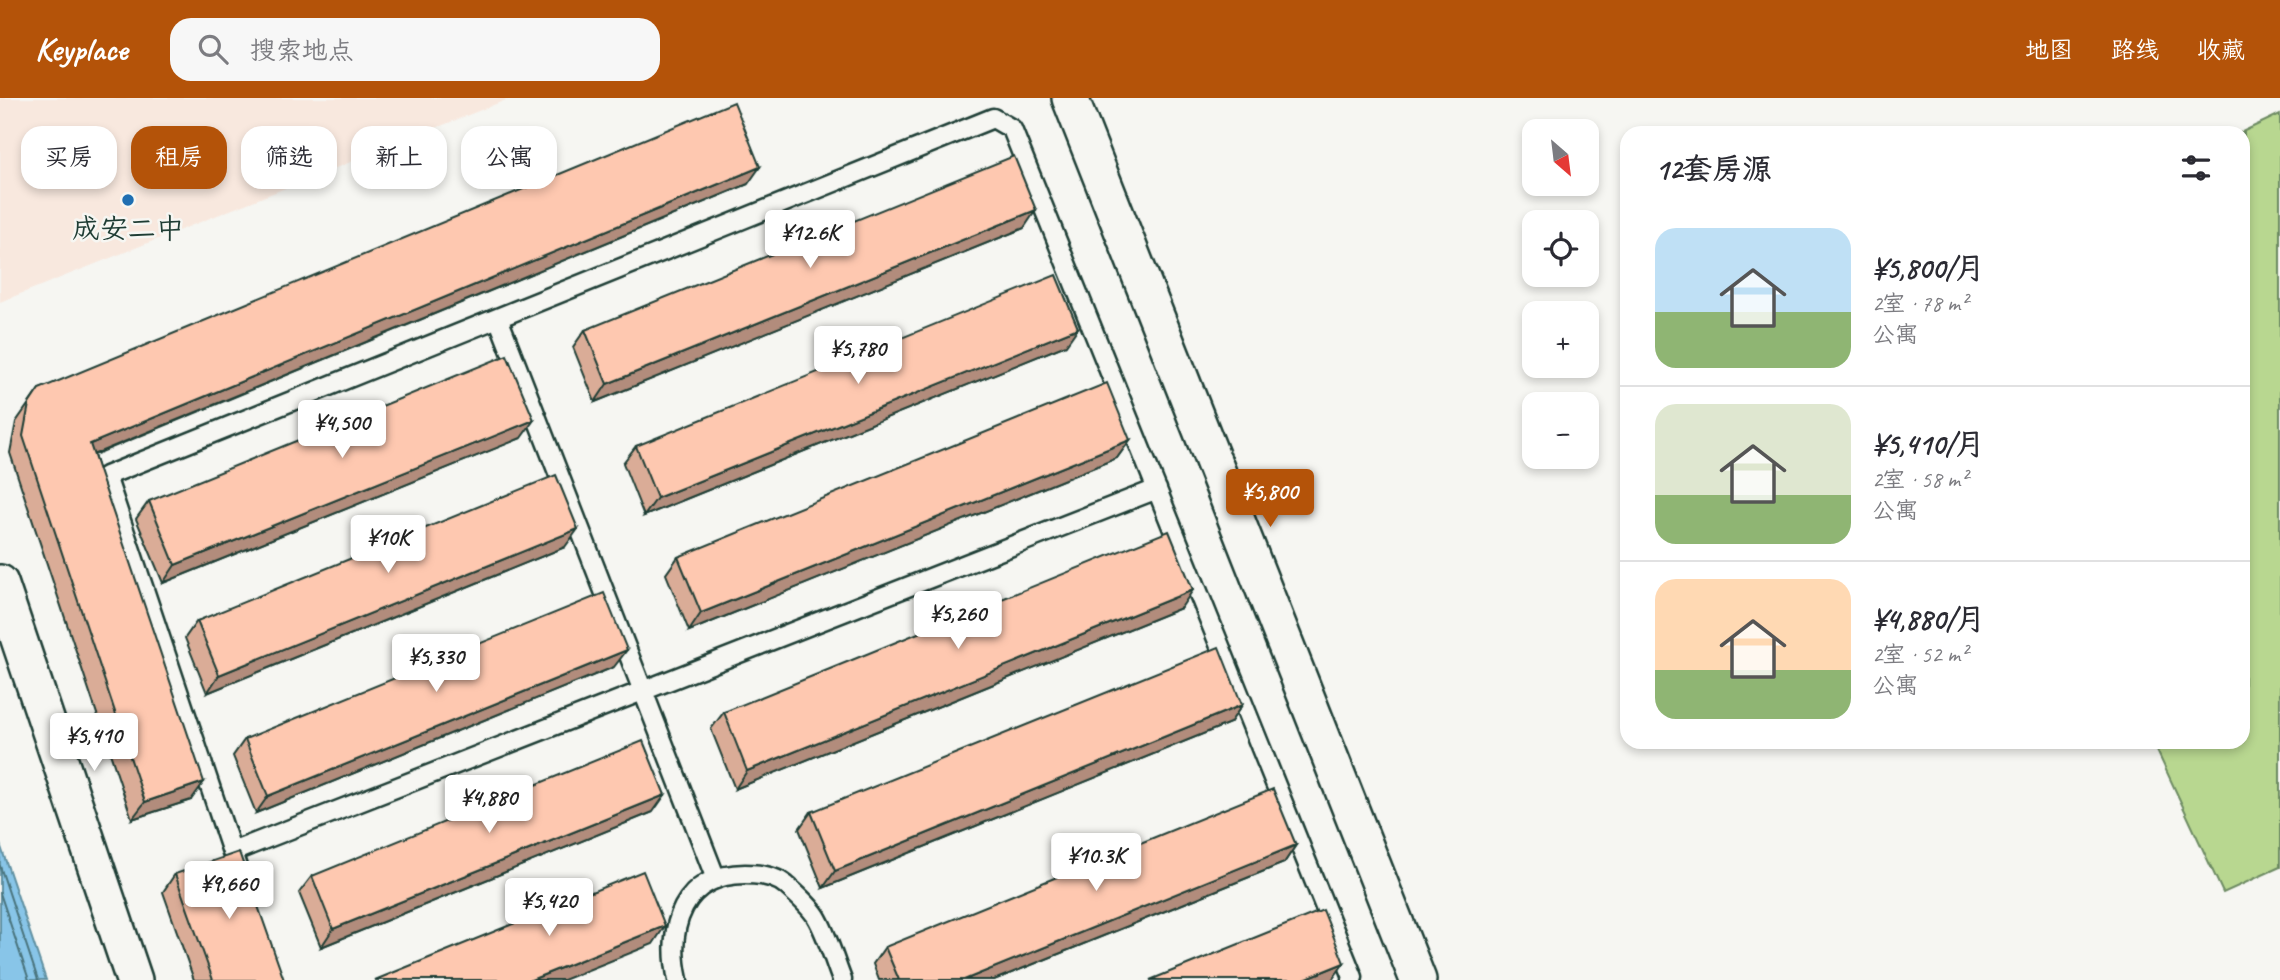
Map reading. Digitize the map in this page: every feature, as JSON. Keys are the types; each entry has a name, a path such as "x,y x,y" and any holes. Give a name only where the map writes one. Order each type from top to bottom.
{"street":[{"path":"1070,98 1418,980"},
{"path":"0,583 134,980"}],"lane":[{"path":"245,890 106,475 993,118 1012,129 1352,980"},
{"path":"498,318 716,879"},
{"path":"232,852 1157,489"},
{"path":"678,980 673,951 676,922 690,895 716,879 731,874 760,874 784,883 815,915 842,980"}],"shaded area":[{"name":"成安二中","path":"0,98 511,98 441,126 351,126 351,162 337,167 337,126 241,126 241,189 283,189 0,302"}],"green space":[{"path":"2280,114 2280,867 2223,893 2156,749 2250,749 2250,128"}],"water":[{"path":"0,844 46,980 0,980"}],"building":[{"path":"734,102 760,167 90,444 204,782 145,802 23,436 29,404 39,389 523,189 557,189 557,175"},
{"path":"1014,156 1036,210 607,384 585,330"},
{"path":"1056,275 1078,328 657,498 636,446"},
{"path":"507,355 534,420 175,565 149,501"},
{"path":"1107,383 1130,440 701,613 678,557"},
{"path":"556,475 578,529 219,675 197,621"},
{"path":"1169,531 1193,590 747,771 724,712"},
{"path":"604,593 627,650 268,796 245,739"},
{"path":"1219,647 1242,705 835,871 811,812"},
{"path":"643,741 665,795 333,929 312,876"},
{"path":"1273,789 1296,845 964,980 899,980 885,947"},
{"path":"239,852 284,980 213,980 175,874"},
{"path":"643,871 665,926 531,980 375,980"},
{"path":"1323,910 1344,963 1302,980 1150,980"}],"place":[{"name":"成安二中","path":"128,200"}]}
